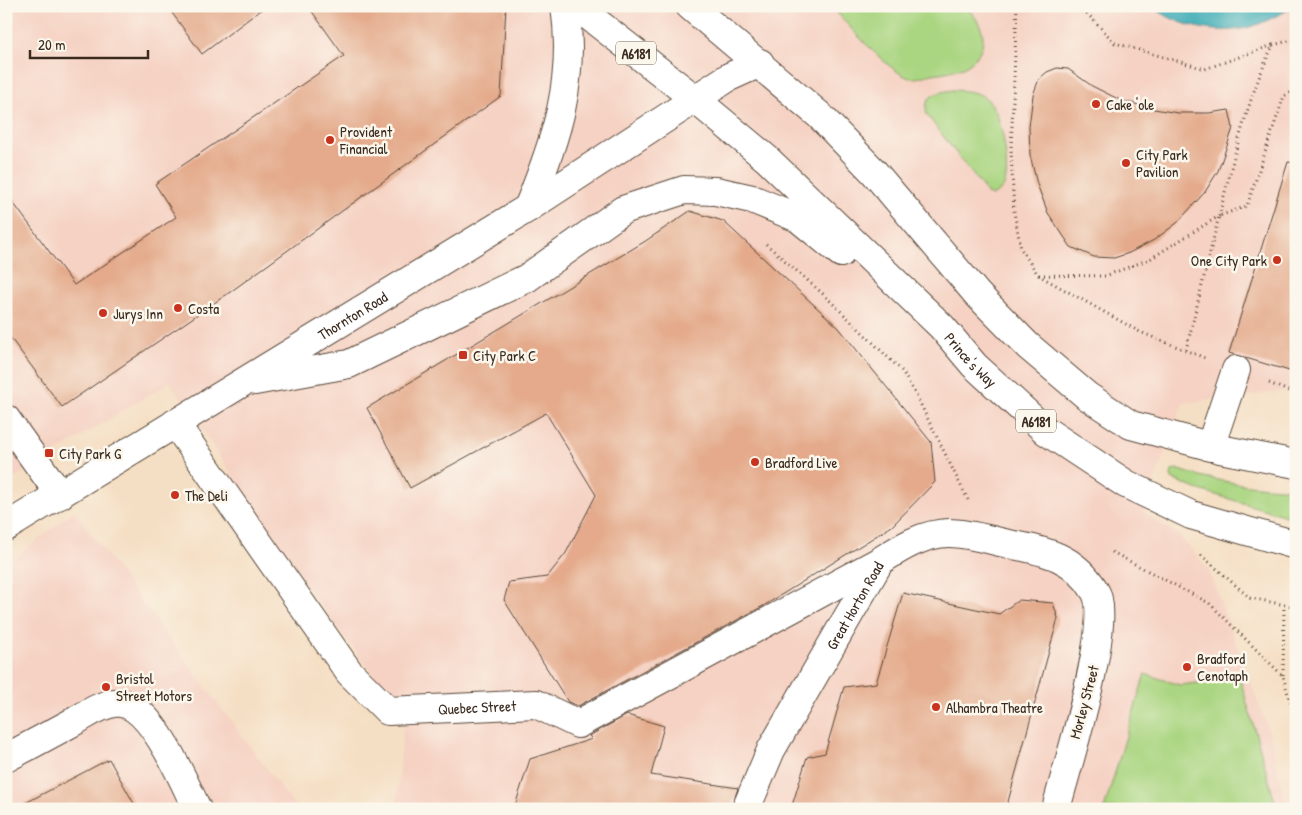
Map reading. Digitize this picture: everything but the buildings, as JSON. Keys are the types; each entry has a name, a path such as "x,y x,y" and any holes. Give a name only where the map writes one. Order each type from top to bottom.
{"main road":[{"path":"528,208 550,154 561,116 568,78 568,29 565,6"},
{"name":"A6181","path":"576,6 696,99"},
{"path":"690,6 760,63 819,115 874,172 977,294 1028,346 1087,396 1131,424 1210,447 1296,464"},
{"name":"Thornton Road","path":"6,527 528,208 650,126 729,77 760,63"},
{"name":"Prince's Way","path":"696,99 767,159 942,327 974,365 1046,430 1126,484 1191,515 1296,545"},
{"path":"240,384 350,364 527,278 623,210 684,190 716,191 752,199 798,218 866,274 906,293"},
{"path":"1210,447 1236,370"},
{"path":"6,419 60,495"},
{"name":"Quebec Street","path":"175,423 349,672 388,711 536,704 578,724 880,561"},
{"name":"Great Horton Road","path":"746,809 771,750 880,561 905,545 949,533 1051,553 1084,576 1097,593"},
{"name":"Morley Street","path":"1056,809 1097,655 1100,626 1097,593"},
{"path":"6,758 98,708 116,702 130,706 144,715 156,731 198,809"}],"path":[{"path":"1017,6 1011,149 1014,212 1022,248 1038,275 1140,332 1186,350 1245,114 1258,76 1273,46"},
{"path":"1080,6 1115,43 1205,69 1296,39"},
{"path":"1038,275 1105,276 1150,258 1219,216 1247,206 1284,96 1296,90"},
{"path":"764,242 822,293 902,371 916,395 986,539"},
{"path":"1112,552 1209,602 1283,676"},
{"path":"1199,554 1250,598 1296,608"},
{"path":"1284,605 1283,676 1296,723"}],"shaded area":[{"path":"6,6 1296,6 1296,390 1183,403 1143,512 1179,535 1208,569 1270,734 1287,809 396,809 404,719 394,702 313,596 170,382 6,483"},
{"name":"Bristol Street Motors","path":"74,511 297,809 6,809 6,565"}],"green space":[{"path":"832,6 964,6 980,25 983,39 982,47 972,61 964,67 910,78 880,58"},
{"path":"953,90 973,92 981,95 989,101 998,117 1006,153 1006,175 1003,188 991,196 927,115 927,103 932,96"},
{"path":"1176,469 1235,483 1296,489 1296,519 1196,489 1172,479 1172,471"},
{"path":"1238,671 1277,809 1104,809 1145,674 1180,685 1215,681"}],"water":[{"path":"1151,6 1296,6 1246,28 1221,30 1184,24"}],"place":[{"name":"Cake 'ole","path":"1096,104"},
{"name":"Provident Financial","path":"330,140"},
{"name":"City Park Pavilion","path":"1126,163"},
{"name":"One City Park","path":"1277,260"},
{"name":"Costa","path":"178,308"},
{"name":"Jurys Inn","path":"103,313"},
{"name":"City Park C","path":"463,355"},
{"name":"City Park G","path":"49,453"},
{"name":"Bradford Live","path":"755,462"},
{"name":"The Deli","path":"175,495"},
{"name":"Bradford Cenotaph","path":"1187,667"},
{"name":"Bristol Street Motors","path":"106,687"},
{"name":"Alhambra Theatre","path":"936,707"}]}
